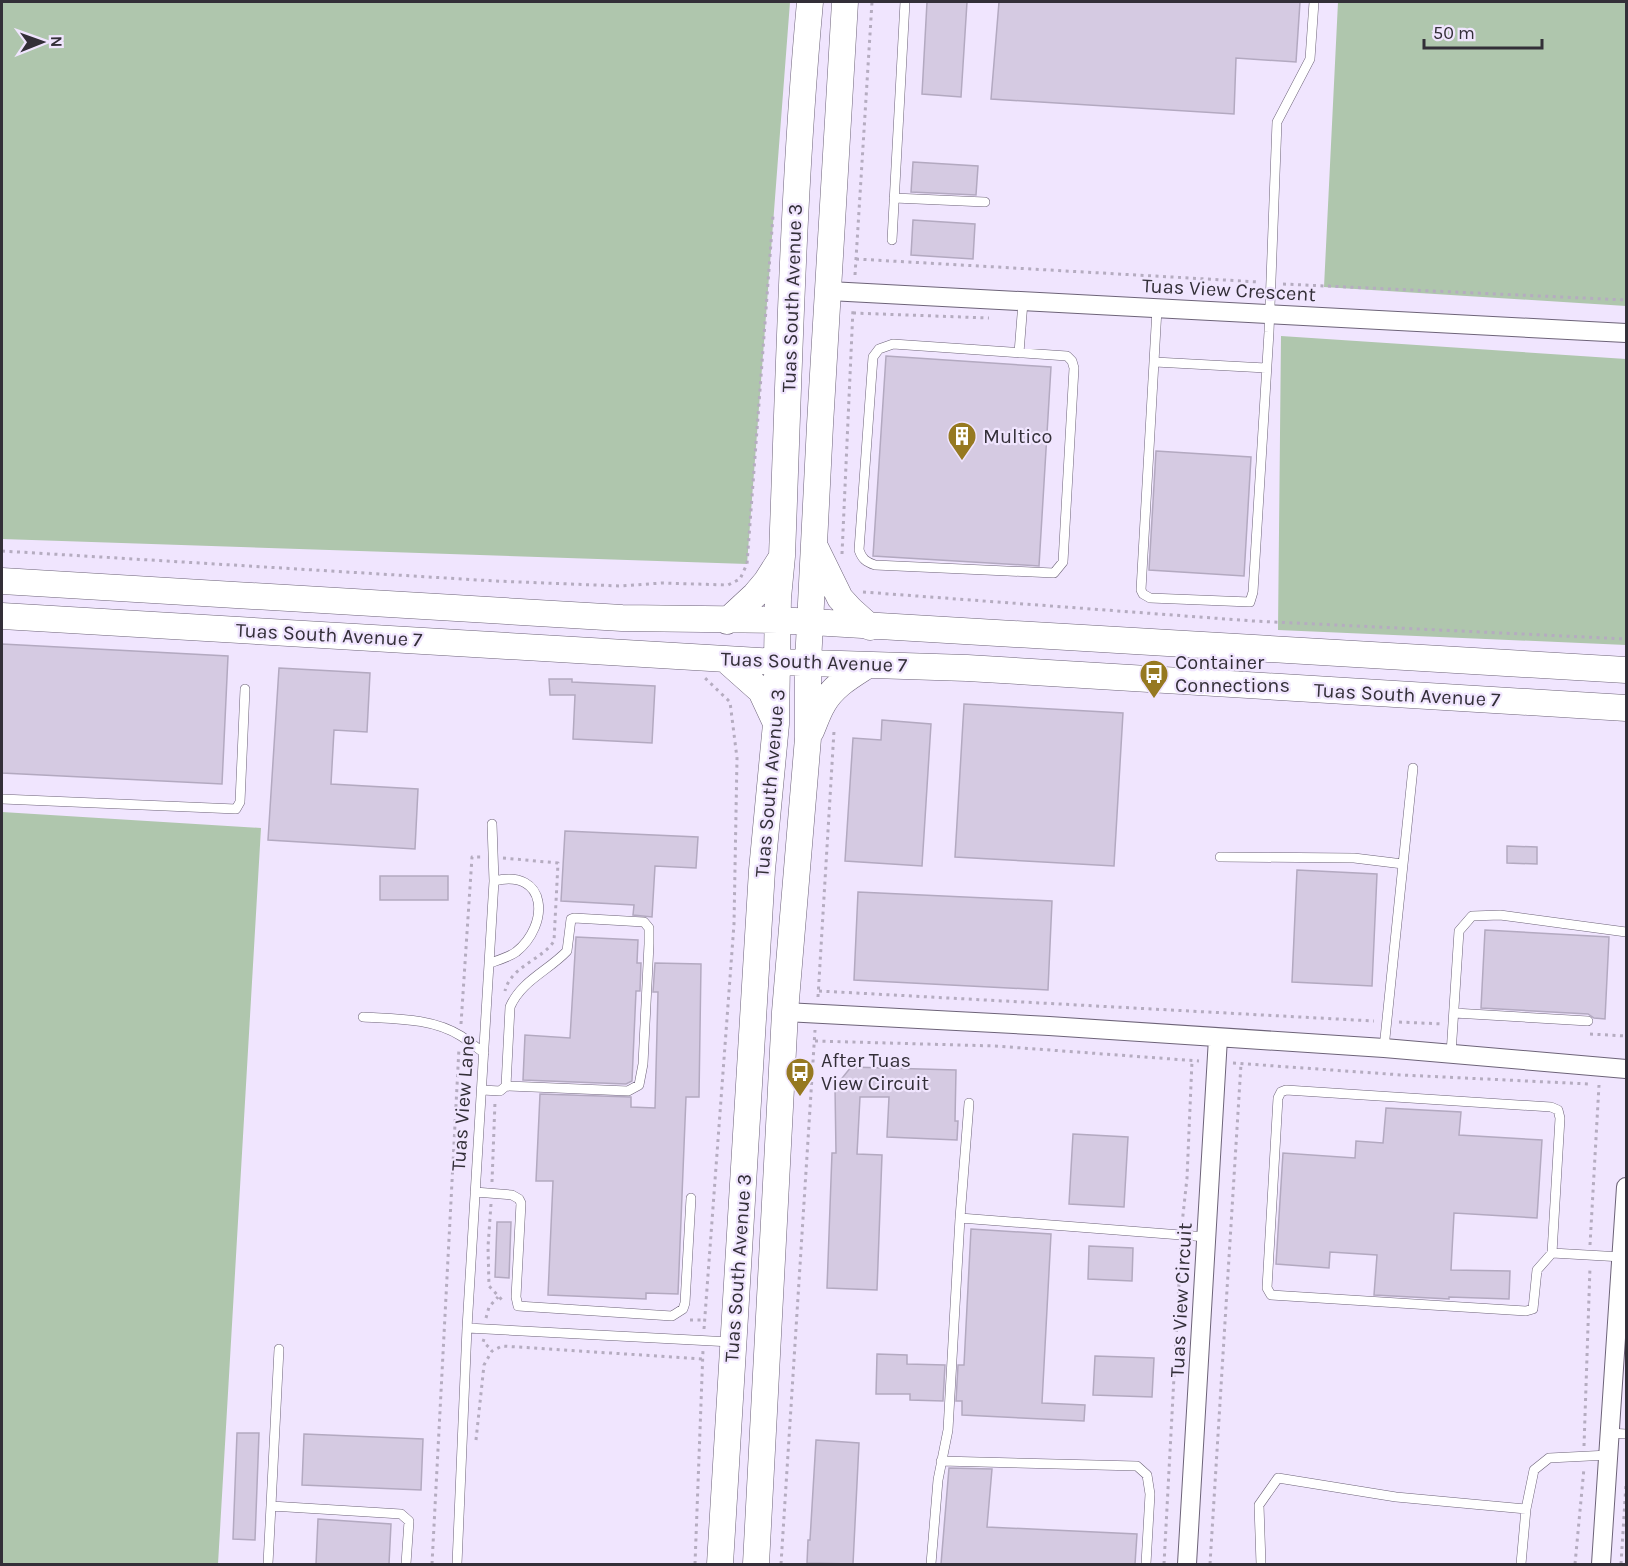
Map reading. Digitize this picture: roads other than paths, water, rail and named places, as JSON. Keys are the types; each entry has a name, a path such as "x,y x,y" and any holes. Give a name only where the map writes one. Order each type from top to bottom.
{"street":[{"name":"Tuas South Avenue 3","path":"720,1564 762,870 776,724 792,282 803,70 810,2"},
{"name":"Tuas South Avenue 3","path":"756,1564 785,1012 808,738 808,663 845,2"},
{"name":"Tuas View Crescent","path":"829,291 1626,333"},
{"path":"815,546 840,598 870,627"},
{"path":"727,621 766,582 782,556"},
{"name":"Tuas South Avenue 7","path":"2,581 610,618 778,620 1626,669"},
{"name":"Tuas South Avenue 7","path":"2,616 778,662 966,668 1626,708"},
{"path":"725,659 761,691 776,724"},
{"path":"808,738 823,704 844,681 868,665"},
{"path":"785,1012 1384,1048 1626,1069"},
{"name":"Tuas View Circuit","path":"1187,1564 1218,1038"},
{"path":"1601,1564 1609,1455 1618,1433 1626,1187"}],"lane":[{"path":"892,240 905,2"},
{"path":"1157,309 1141,590 1150,598 1246,603 1252,599 1253,592 1271,283 1276,122 1310,59 1314,2"},
{"path":"894,198 985,202"},
{"path":"1019,353 1023,302"},
{"path":"893,344 1019,353 1067,356 1072,360 1074,368 1061,567 1054,573 874,565 866,562 859,550 873,357 879,349 893,344"},
{"path":"1155,363 1266,368"},
{"path":"2,799 236,809 240,802 245,689"},
{"path":"1384,1048 1413,768"},
{"name":"Tuas View Lane","path":"457,1564 467,1328 494,880 492,824"},
{"path":"1220,857 1354,858 1403,864"},
{"path":"490,963 515,952 527,941 537,920 540,906 535,890 527,884 505,878 494,880"},
{"path":"1451,1054 1459,931 1473,916 1500,915 1626,932"},
{"path":"482,1090 503,1090 506,1086 510,1007 514,998 533,977 567,951 571,919 644,922 649,928 649,944 643,1064 639,1086 628,1091 506,1086"},
{"path":"1454,1013 1588,1021"},
{"path":"363,1017 419,1021 437,1025 460,1035 484,1053"},
{"path":"1286,1090 1555,1108 1560,1118 1552,1253 1537,1270 1534,1306 1531,1310 1526,1311 1271,1295 1267,1288 1278,1098 1281,1092 1286,1090"},
{"path":"931,1564 941,1461 948,1430 969,1103"},
{"path":"475,1192 517,1196 521,1203 516,1297 518,1306 672,1316 683,1309 685,1304 691,1198"},
{"path":"960,1218 1207,1237"},
{"path":"1552,1253 1622,1257"},
{"path":"467,1328 733,1342"},
{"path":"268,1564 279,1349"},
{"path":"1521,1564 1526,1509 1534,1470 1549,1458 1609,1455"},
{"path":"941,1461 1137,1466 1147,1475 1150,1494 1146,1564"},
{"path":"1261,1564 1259,1505 1278,1478 1396,1497 1526,1509"},
{"path":"271,1506 401,1514 409,1521 406,1564"}],"place":[{"name":"Multico","path":"962,462"},
{"name":"Container Connections","path":"1154,700"},
{"name":"After Tuas View Circuit","path":"800,1098"}]}
